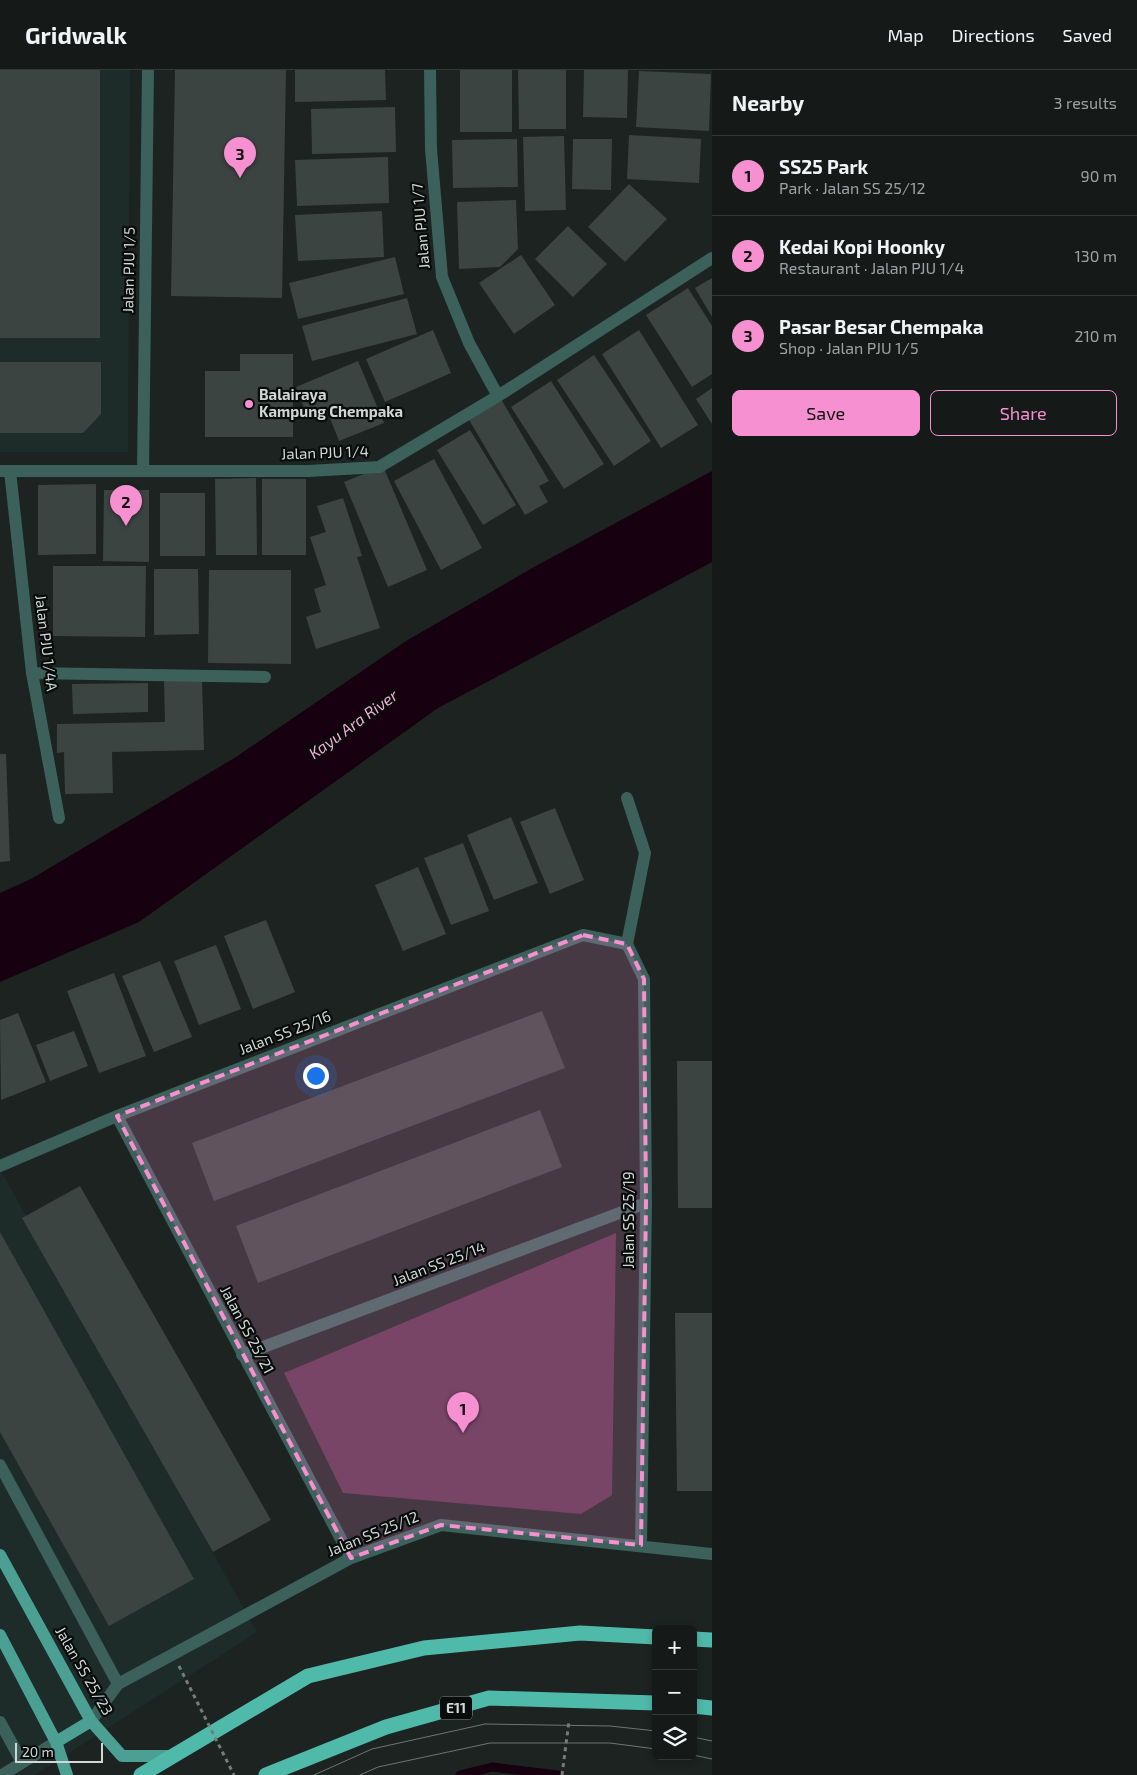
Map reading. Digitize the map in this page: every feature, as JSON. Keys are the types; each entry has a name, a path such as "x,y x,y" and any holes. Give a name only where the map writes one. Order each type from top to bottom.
{"highway":[{"path":"141,1775 308,1676 424,1648 580,1633 652,1637"},
{"path":"697,1639 712,1640"},
{"name":"E11","path":"266,1775 386,1727 489,1698 652,1703"},
{"path":"697,1706 712,1708"}],"main road":[{"name":"Jalan SS 25/23","path":"0,1555 91,1721 122,1756 171,1756"},
{"path":"0,1635 56,1742 67,1775"},
{"path":"56,1742 91,1721"}],"street":[{"name":"Jalan PJU 1/5","path":"143,471 148,70"},
{"name":"Jalan PJU 1/7","path":"430,70 431,149 442,277 469,343 498,396"},
{"name":"Jalan PJU 1/4","path":"5,471 308,471 379,467 498,396 712,258"},
{"name":"Jalan PJU 1/4A","path":"5,471 32,673 59,818"},
{"path":"32,673 265,677"},
{"path":"627,798 645,853 627,944"},
{"name":"Jalan SS 25/16","path":"0,1166 117,1116 583,935 627,944"},
{"name":"Jalan SS 25/19","path":"627,944 644,979 646,1203 641,1545"},
{"name":"Jalan SS 25/21","path":"117,1116 242,1356 351,1558"},
{"name":"Jalan SS 25/14","path":"242,1356 646,1203"},
{"path":"0,1464 118,1684"},
{"name":"Jalan SS 25/12","path":"91,1721 118,1684 351,1558 441,1525 712,1554"},
{"path":"0,1722 22,1762"},
{"path":"2,1775 56,1742"}],"path":[{"path":"179,1666 234,1775"},
{"path":"562,1775 570,1715"}],"highlighted area":[{"path":"583,935 627,944 644,979 646,1203 641,1545 441,1525 351,1558 117,1116"}],"shaded area":[{"path":"0,70 130,70 128,452 0,452"},
{"path":"0,1169 257,1632 35,1775 0,1775"},
{"path":"616,1233 612,1495 581,1514 343,1493 284,1373"}],"water":[{"name":"Kayu Ara River","path":"712,471 712,562 438,708 139,922 0,982 0,893 31,879 236,757 406,641 534,567"}],"building":[{"path":"0,70 100,70 100,338 0,338"},
{"path":"175,70 286,70 282,298 171,296"},
{"path":"295,70 385,70 386,100 295,102"},
{"path":"460,70 512,70 512,132 460,132"},
{"path":"518,70 566,70 566,129 519,129"},
{"path":"584,70 628,70 627,118 583,117"},
{"path":"639,71 711,74 709,131 636,127"},
{"path":"395,107 396,152 312,154 311,109"},
{"path":"629,135 701,139 699,183 627,179"},
{"path":"564,136 566,210 525,211 523,137"},
{"path":"517,139 518,187 453,188 452,140"},
{"path":"573,139 612,139 611,190 572,189"},
{"path":"388,157 389,203 297,206 295,160"},
{"path":"629,184 667,219 625,262 588,227"},
{"path":"516,200 518,249 500,267 459,269 457,202"},
{"path":"382,211 384,257 298,261 295,215"},
{"path":"568,226 607,264 573,297 535,259"},
{"path":"521,255 555,305 514,334 479,283"},
{"path":"395,257 404,294 298,319 289,283"},
{"path":"712,278 712,317 695,288"},
{"path":"688,288 712,326 712,374 692,387 646,315"},
{"path":"407,298 417,334 312,361 302,326"},
{"path":"433,330 451,373 385,402 366,359"},
{"path":"639,330 698,425 661,448 602,354"},
{"name":"Balairaya Kampung Chempaka","path":"240,354 293,354 293,437 205,437 205,371 240,371"},
{"path":"594,355 651,441 614,466 557,380"},
{"path":"358,361 384,423 339,441 326,408 307,416 296,387"},
{"path":"0,362 101,362 101,414 83,433 0,433"},
{"path":"551,381 604,464 564,489 511,407"},
{"path":"712,388 712,424 696,399"},
{"path":"501,399 549,481 539,486 548,502 525,515 468,418"},
{"path":"470,430 516,505 483,525 437,450"},
{"path":"434,459 482,548 441,570 394,481"},
{"path":"383,466 427,570 388,587 344,482"},
{"path":"256,478 257,555 216,555 215,479"},
{"path":"262,479 306,479 306,555 262,555"},
{"path":"96,484 96,554 38,555 38,485"},
{"path":"104,490 149,490 149,562 103,561"},
{"path":"160,493 205,493 205,556 160,556"},
{"path":"343,498 362,556 357,557 380,628 316,649 306,617 321,612 314,589 326,585 310,537 326,532 317,506"},
{"path":"53,566 146,566 145,637 53,636"},
{"path":"154,569 198,569 199,634 154,635"},
{"path":"209,570 291,570 291,664 208,663"},
{"path":"164,679 202,679 204,750 112,752 113,793 65,794 64,752 57,753 57,724 165,722"},
{"path":"148,683 148,712 73,714 72,684"},
{"path":"0,754 6,754 10,861 0,862"},
{"path":"555,808 584,880 550,894 520,822"},
{"path":"511,817 538,883 494,900 467,835"},
{"path":"463,843 489,911 451,925 424,858"},
{"path":"418,867 446,934 403,951 375,885"},
{"path":"266,920 295,992 253,1009 224,936"},
{"path":"216,945 241,1009 199,1025 174,961"},
{"path":"160,961 192,1037 154,1052 122,976"},
{"path":"114,973 146,1056 99,1073 67,991"},
{"path":"542,1011 565,1068 214,1201 192,1143"},
{"path":"18,1013 46,1082 1,1100 0,1020"},
{"path":"74,1031 88,1066 50,1081 36,1045"},
{"path":"677,1061 712,1061 712,1208 678,1208"},
{"path":"540,1110 562,1167 258,1283 236,1226"},
{"path":"80,1186 271,1520 213,1552 22,1218"},
{"path":"0,1232 194,1579 109,1626 0,1432"},
{"path":"675,1313 712,1313 712,1491 677,1491"}],"waterway":[{"path":"460,1775 492,1767 558,1775"}],"tram line":[{"path":"314,1775 372,1749 485,1724 610,1726 652,1731"},
{"path":"697,1738 712,1741"},
{"path":"360,1775 378,1767 490,1743 610,1743 652,1748"},
{"path":"697,1756 712,1759"}],"place":[{"name":"Pasar Besar Chempaka","path":"240,178"},
{"name":"Balairaya Kampung Chempaka","path":"249,404"},
{"name":"Kedai Kopi Hoonky","path":"126,526"},
{"name":"SS25 Park","path":"463,1433"}]}
